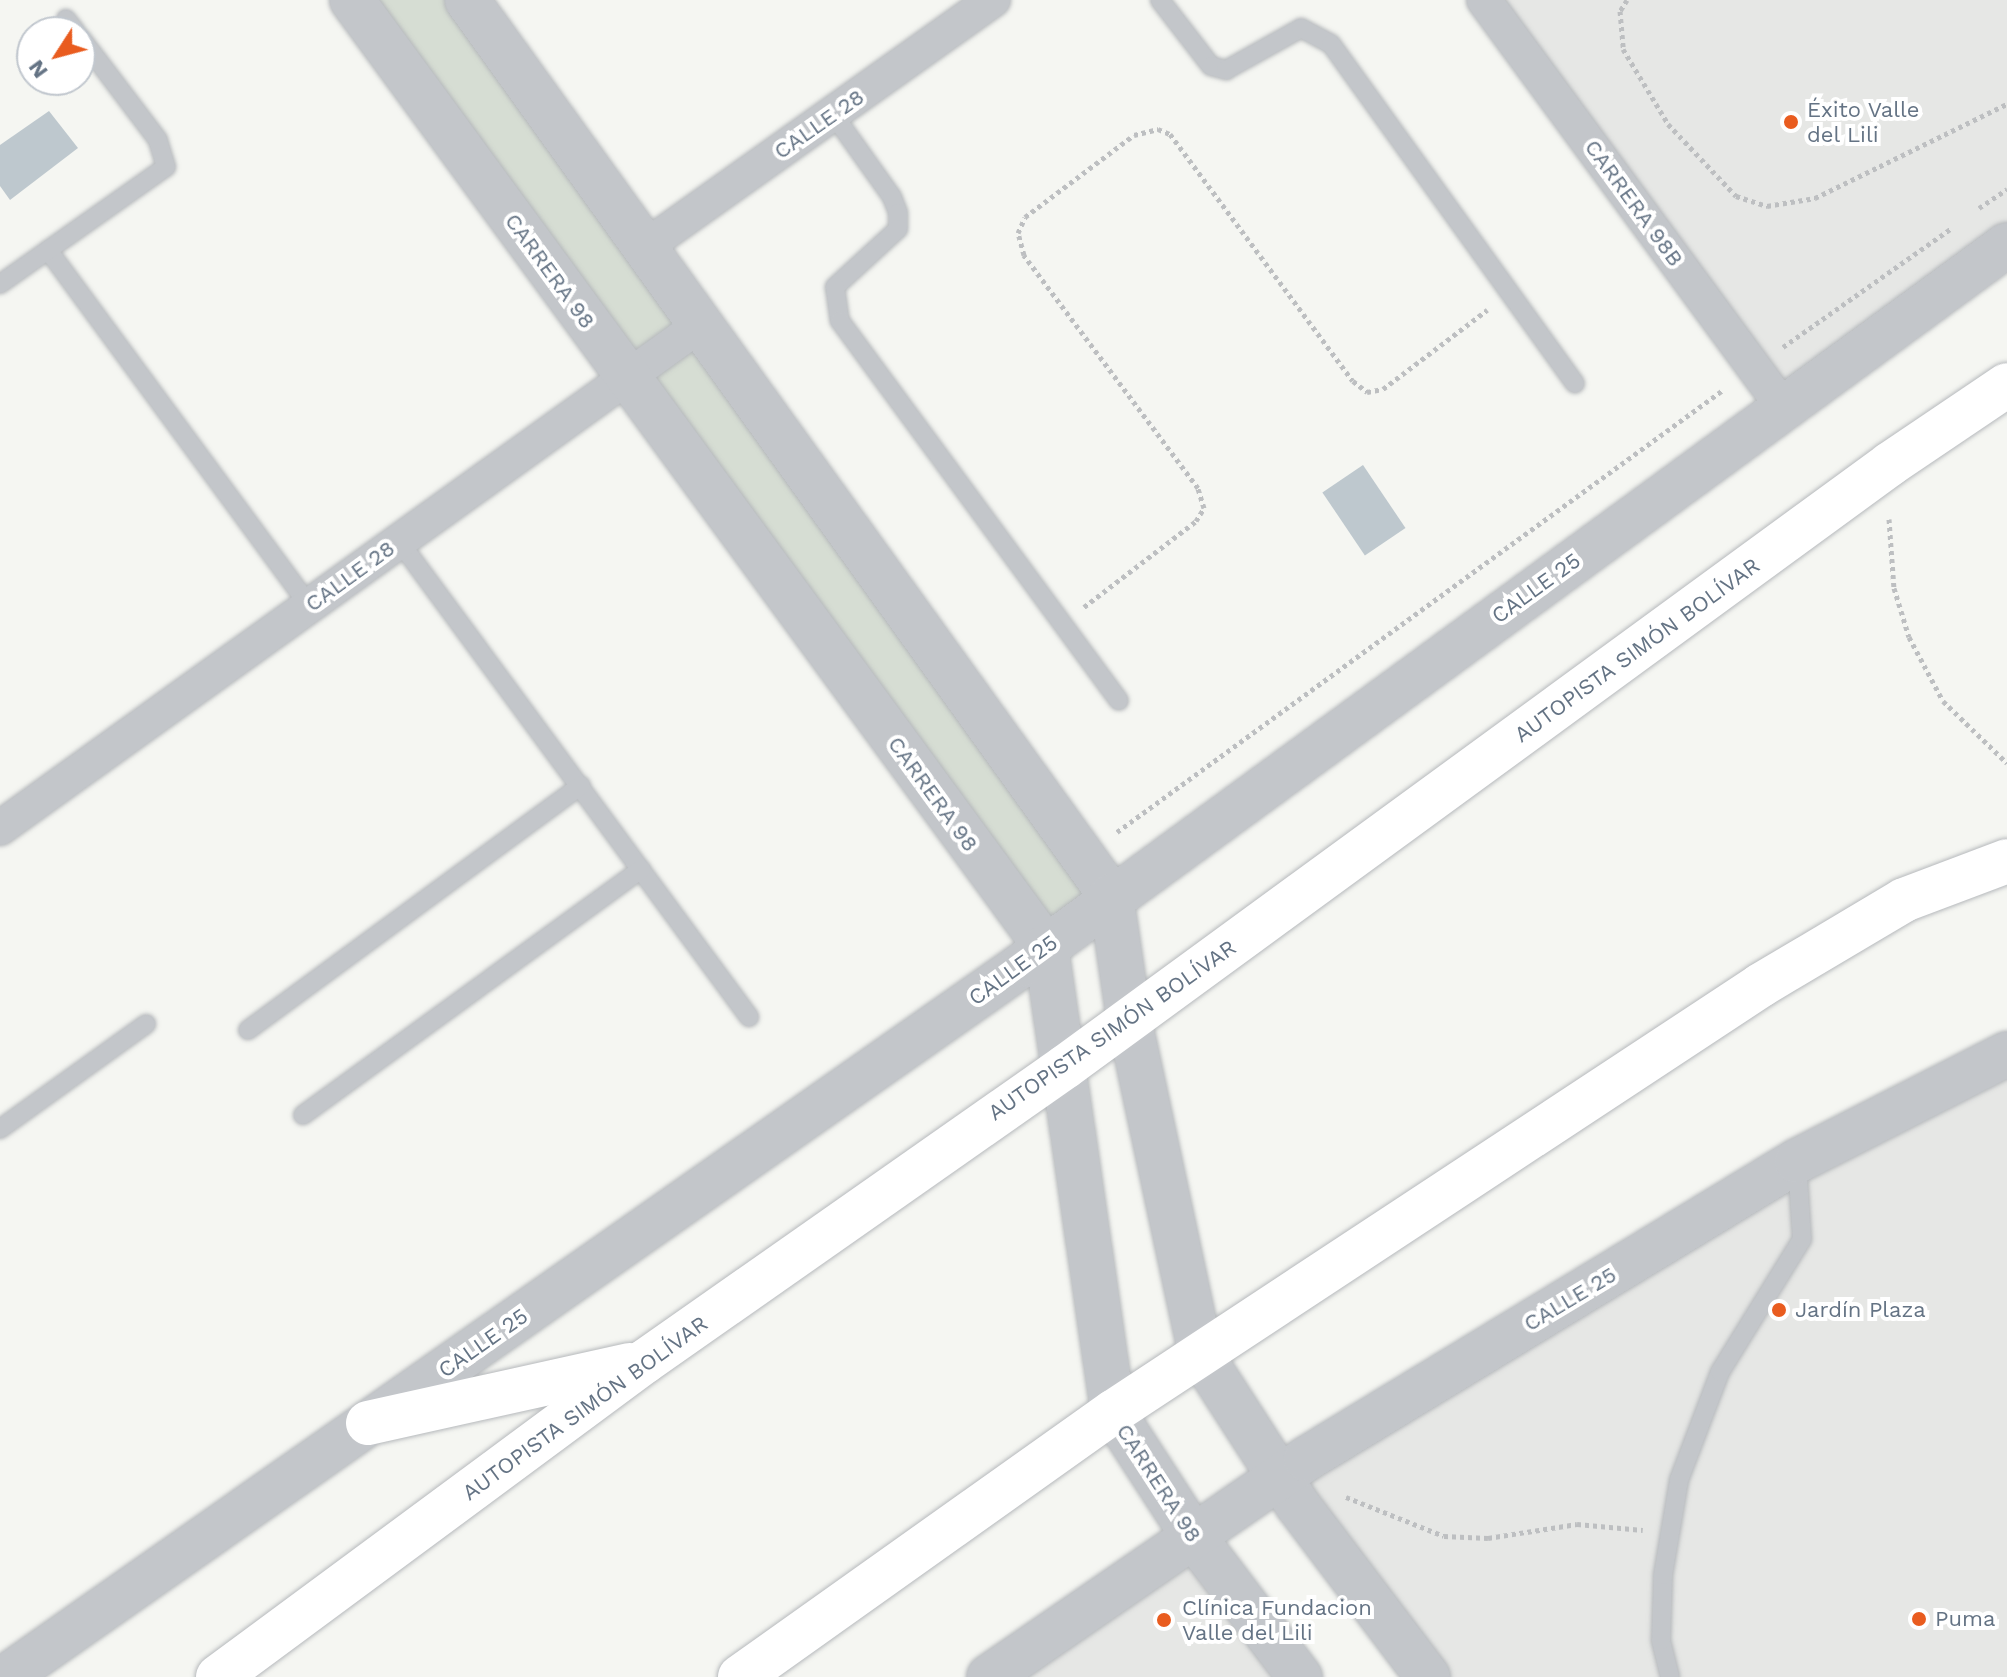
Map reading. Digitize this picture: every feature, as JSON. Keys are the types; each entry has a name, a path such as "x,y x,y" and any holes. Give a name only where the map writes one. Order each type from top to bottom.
{"highway":[{"name":"AUTOPISTA SIMÓN BOLÍVAR","path":"218,1677 250,1662 644,1362 1065,1067 1890,464 2007,385"},
{"path":"740,1677 1113,1412 1761,985 1904,900 2007,861"},
{"path":"368,1423 644,1362"}],"street":[{"name":"CARRERA 98","path":"352,0 1046,947 1113,1412 1194,1537 1300,1677"},
{"path":"467,0 1111,896 1129,1019 1201,1355 1280,1478 1428,1677"},
{"name":"CALLE 28","path":"645,247 993,0"},
{"name":"CARRERA 98B","path":"1484,0 1783,407"},
{"name":"CALLE 25","path":"6,1677 1046,947 1111,896 2007,245"},
{"name":"CALLE 28","path":"0,828 700,325"},
{"name":"CALLE 25","path":"989,1677 1280,1478 1797,1161 2007,1054"}],"lane":[{"path":"1160,0 1211,66 1226,70 1301,28 1331,44 1575,384"},
{"path":"0,284 166,167 158,140 96,58"},
{"path":"833,114 898,213 898,229 835,287 840,321 1119,701"},
{"path":"48,250 309,605"},
{"path":"399,541 749,1017"},
{"path":"248,1030 581,785"},
{"path":"303,1115 641,869"},
{"path":"0,1129 146,1024"},
{"path":"1670,1677 1661,1640 1668,1534 1679,1480 1720,1372 1802,1239 1797,1161"}],"path":[{"path":"1627,0 1620,11 1623,49 1668,124 1736,196 1767,206 1815,198 2007,104"},
{"path":"1063,623 1196,521 1204,508 1198,488 1024,255 1018,233 1025,217 1134,135 1158,129 1170,134 1353,381 1367,392 1383,389 1510,292"},
{"path":"1969,216 2007,189"},
{"path":"1113,835 1754,367 1956,225"},
{"path":"1890,464 1893,576 1909,637 1943,701 2007,763"},
{"path":"1338,1493 1444,1536 1488,1538 1577,1524 1668,1534"}],"shaded area":[{"path":"352,0 467,0 1111,896 1046,947"},
{"name":"Éxito Valle del Lili","path":"1484,0 2007,0 2007,245 1783,407"},
{"path":"49,111 78,148 10,200 0,186 0,145"},
{"path":"1363,465 1405,528 1365,555 1322,492"},
{"name":"Jardín Plaza","path":"2007,1054 2007,1677 1428,1677 1297,1504 1306,1459"},
{"name":"Clínica Fundacion Valle del Lili","path":"1194,1537 1300,1677 989,1677"}],"place":[{"name":"Éxito Valle del Lili","path":"1791,122"},
{"name":"Jardín Plaza","path":"1779,1310"},
{"name":"Puma","path":"1919,1619"},
{"name":"Clínica Fundacion Valle del Lili","path":"1164,1620"}]}
